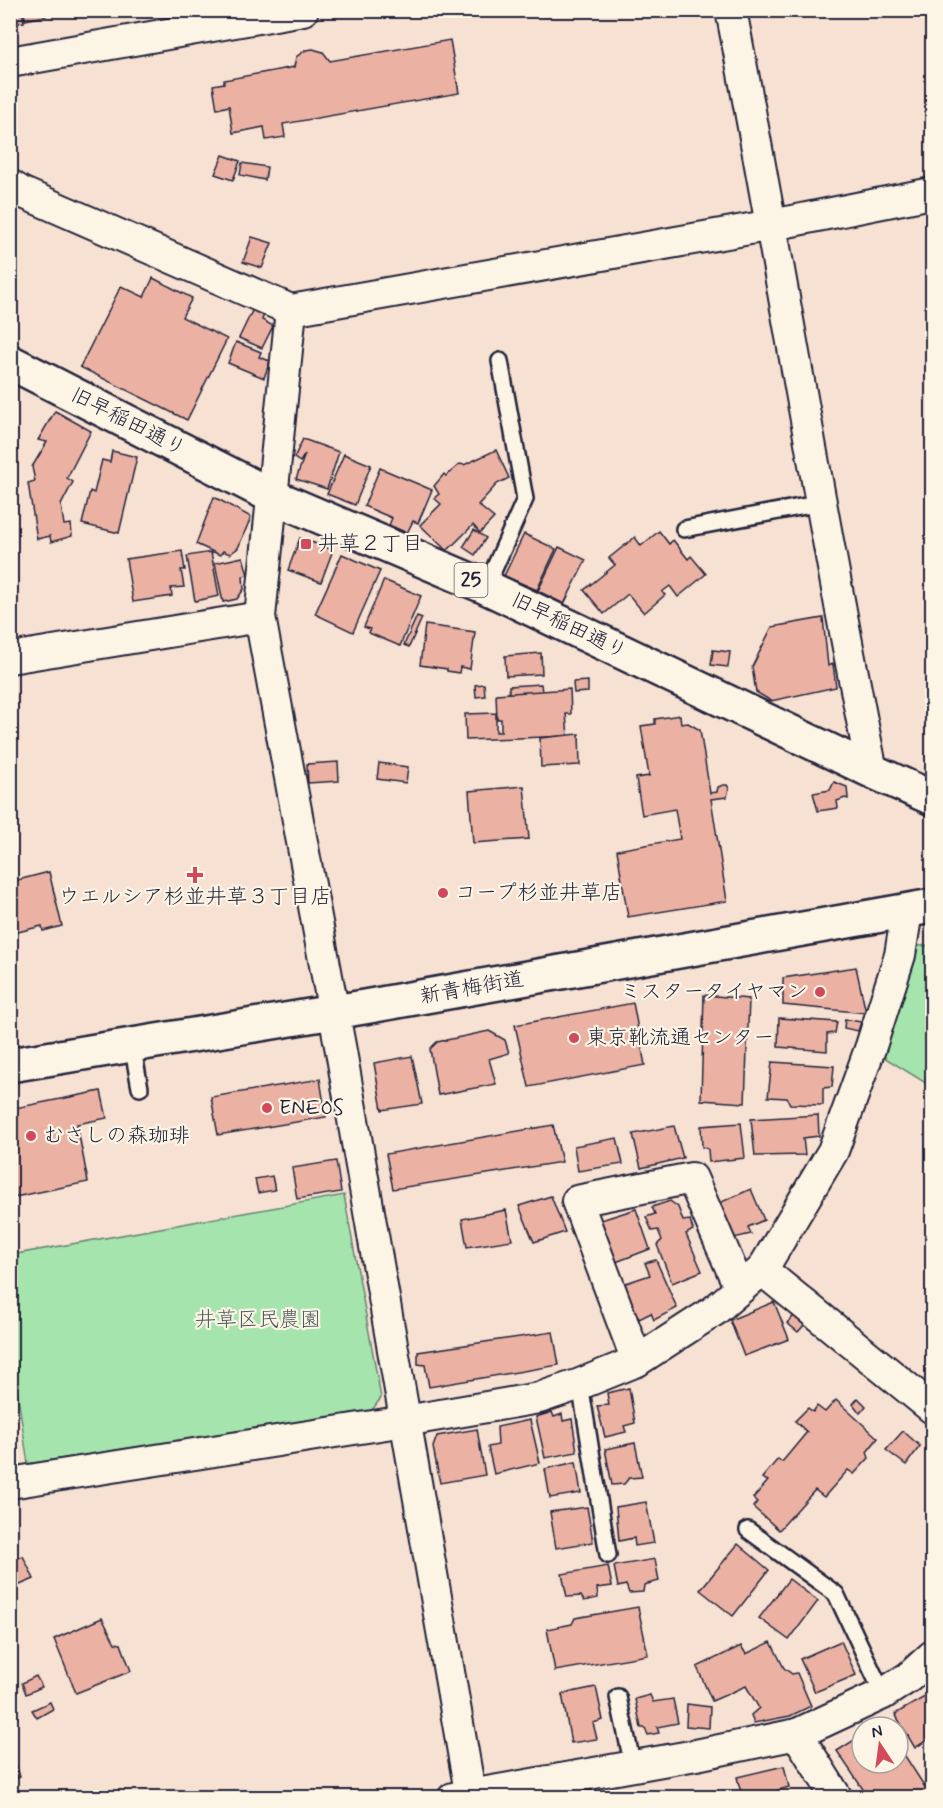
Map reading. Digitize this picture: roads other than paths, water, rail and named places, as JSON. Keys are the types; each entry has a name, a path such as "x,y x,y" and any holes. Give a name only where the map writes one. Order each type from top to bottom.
{"main road":[{"name":"旧早稲田通り","path":"10,362 272,496 486,586 933,798"},
{"name":"新青梅街道","path":"10,1065 334,1012 920,908"}],"street":[{"path":"10,62 303,10"},
{"path":"731,10 872,771"},
{"path":"10,184 32,196 291,310 772,225 933,193"},
{"path":"291,310 260,617 334,1012 405,1421 465,1796 797,1734 883,1694 909,1677 933,1656"},
{"path":"10,658 260,617"},
{"path":"10,1483 539,1398 637,1361 714,1311 762,1270 833,1151 871,1046 900,955 920,908"},
{"path":"637,1361 577,1201 692,1178 740,1289"},
{"path":"762,1270 933,1408"},
{"path":"797,1734 837,1797"}],"lane":[{"path":"486,586 525,499 500,362"},
{"path":"684,529 821,503"},
{"path":"132,1044 140,1088"},
{"path":"580,1384 608,1555"},
{"path":"748,1530 836,1594 883,1694"},
{"path":"618,1697 633,1766"}],"place":[{"name":"井草２丁目","path":"306,544"},
{"name":"ウエルシア杉並井草３丁目店","path":"195,875"},
{"name":"コープ杉並井草店","path":"443,893"},
{"name":"ミスタータイヤマン","path":"820,992"},
{"name":"東京靴流通センター","path":"574,1038"},
{"name":"ENEOS","path":"267,1108"},
{"name":"むさしの森珈琲","path":"31,1136"}],"park label":[{"name":"井草区民農園","path":"258,1320"}]}
